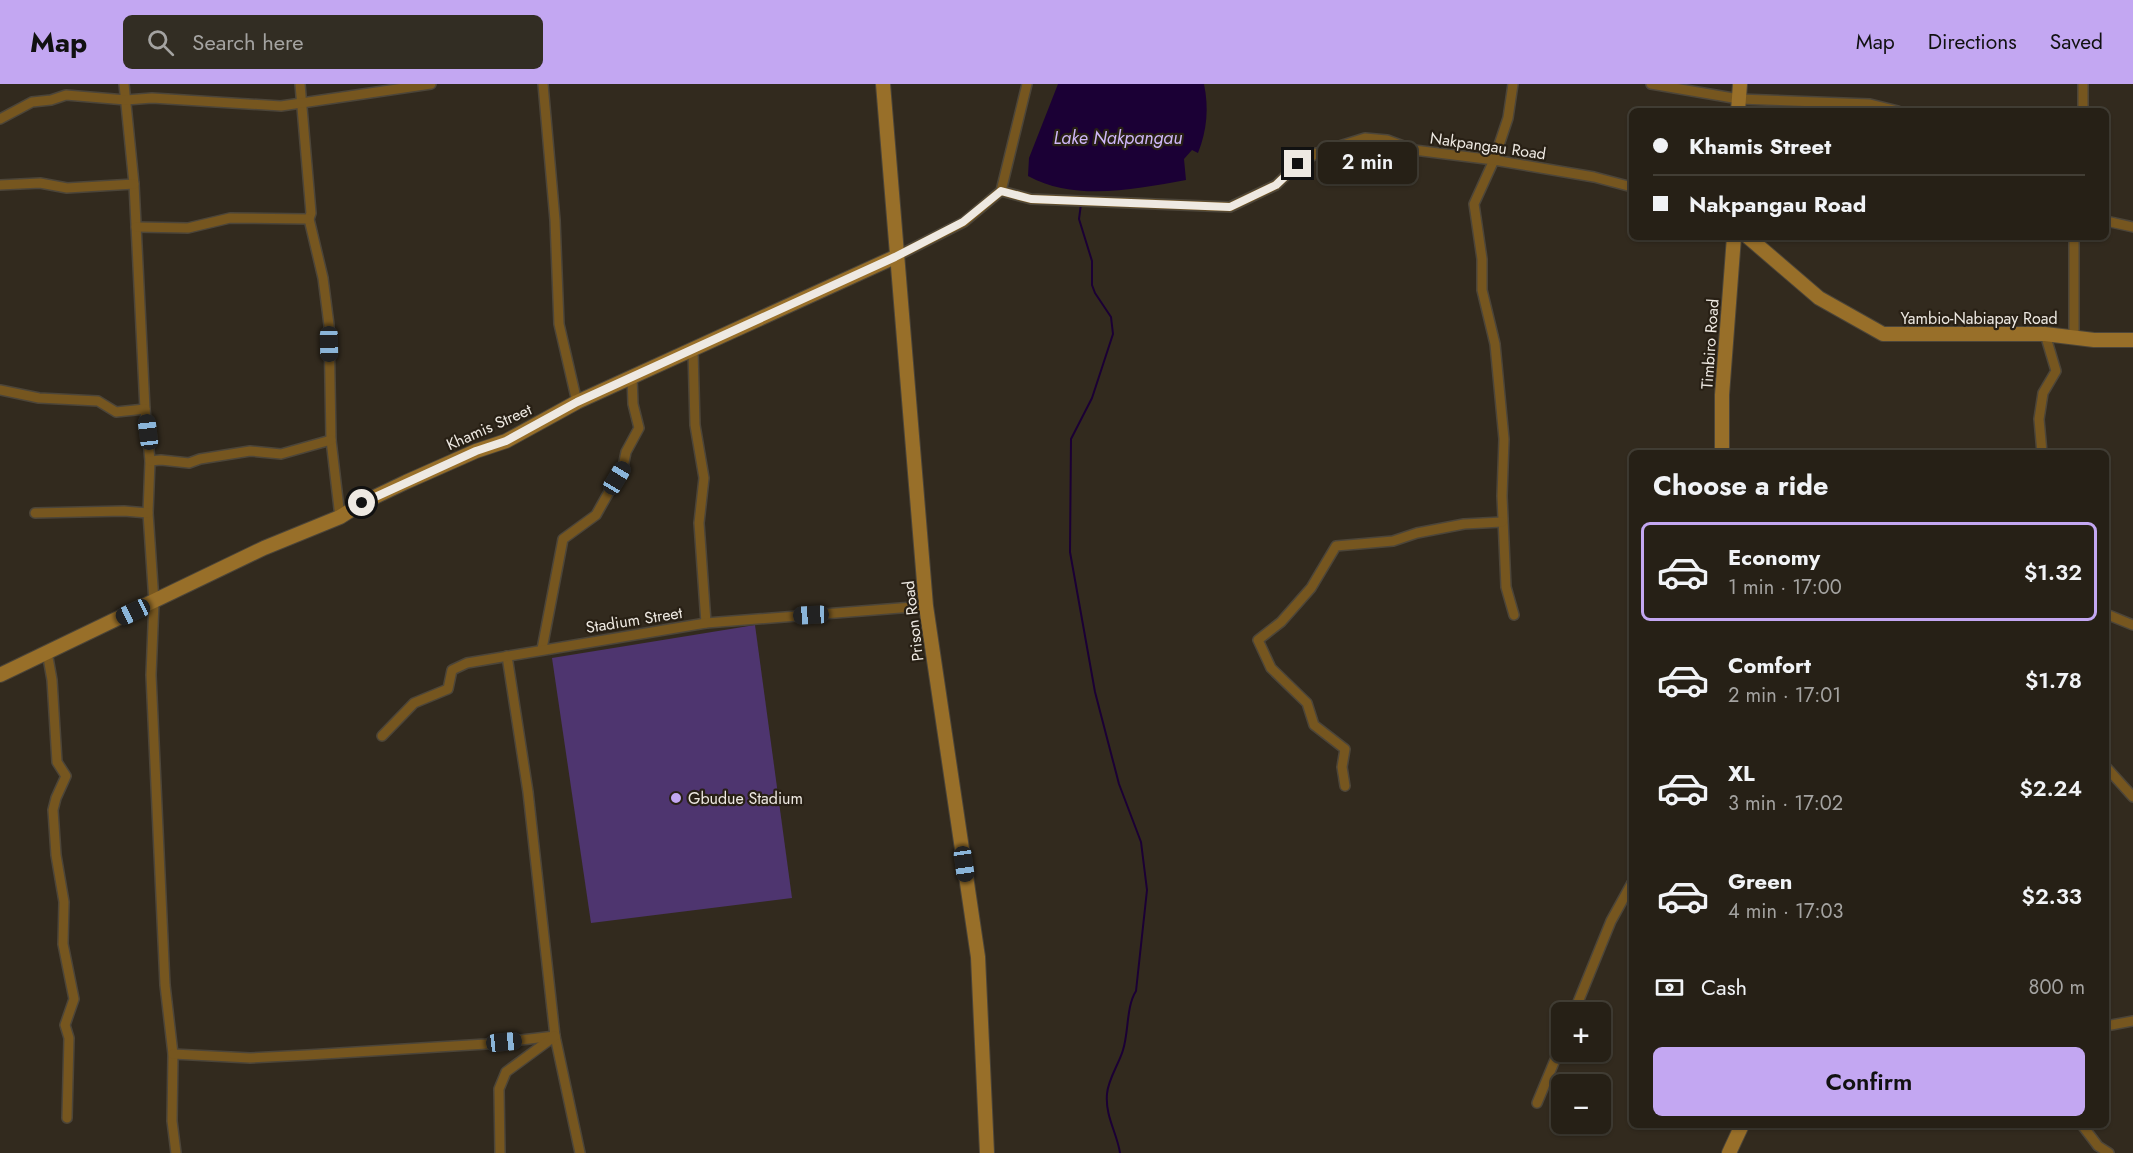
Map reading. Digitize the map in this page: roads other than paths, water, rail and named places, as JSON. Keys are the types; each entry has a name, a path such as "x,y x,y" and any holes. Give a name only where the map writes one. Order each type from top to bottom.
{"street":[{"path":"124,84 134,184 145,409 150,461 148,513 154,602 151,675 165,985 173,1054 172,1122 176,1153"},
{"path":"300,84 311,213 309,219 322,278 328,325 331,440 340,518"},
{"path":"0,119 32,102 51,100 66,95 126,100 152,98 281,106 429,84"},
{"path":"543,84 555,220 559,324 577,402"},
{"name":"Prison Road","path":"883,84 895,257 926,606 978,957 987,1153"},
{"path":"895,257 963,222 1001,191 1027,84"},
{"path":"1513,84 1508,118 1494,160 1474,204 1482,259 1482,290 1495,344 1504,439 1502,522 1506,587 1514,615"},
{"path":"1651,84 1738,105 1870,104 1886,108"},
{"path":"1738,105 1740,84"},
{"path":"2083,108 2084,84"},
{"name":"Nakpangau Road","path":"1001,191 1031,199 1230,207 1276,185 1298,164 1317,153 1365,138 1387,140 1426,152 1494,160 1594,177 1629,186"},
{"path":"0,185 40,183 67,188 134,184"},
{"path":"136,226 188,228 230,218 309,219"},
{"path":"2109,222 2133,227"},
{"name":"Timbiro Road","path":"1722,450 1722,395 1734,240"},
{"name":"Yambio-Nabiapay Road","path":"1752,240 1820,298 1883,334 2045,334 2074,335 2094,340 2133,340"},
{"path":"2074,240 2074,335"},
{"name":"Khamis Street","path":"0,675 264,548 340,518 362,503 406,482 533,428 577,402 895,257"},
{"path":"2042,450 2039,419 2043,393 2056,371 2045,334"},
{"path":"693,350 695,425 704,478 699,523 706,623"},
{"path":"542,649 563,538 596,515 623,468 626,452 639,428 633,404 632,377"},
{"path":"0,390 39,398 98,401 116,412 145,409"},
{"path":"150,461 161,459 189,463 200,459 250,451 281,454 331,440"},
{"path":"35,513 124,511 148,513"},
{"path":"1345,786 1342,766 1345,749 1314,725 1307,703 1271,668 1258,640 1281,622 1311,588 1336,546 1393,541 1417,533 1464,524 1502,522"},
{"name":"Stadium Street","path":"382,736 414,703 448,689 452,670 459,665 542,649 706,623 926,606"},
{"path":"2109,616 2133,625"},
{"path":"47,652 52,680 57,762 66,776 53,810 56,855 64,902 63,944 74,999 65,1025 69,1038 67,1118"},
{"path":"507,657 528,792 555,1036 580,1153"},
{"path":"2109,770 2133,797"},
{"path":"1578,1002 1611,921 1629,888"},
{"path":"2109,1026 2133,1022"},
{"path":"173,1054 250,1058 486,1044 555,1036"},
{"path":"500,1153 499,1089 506,1072 555,1036"},
{"path":"1537,1103 1554,1062"},
{"path":"1729,1153 1741,1128"},
{"path":"2084,1128 2098,1146 2109,1153"}],"water":[{"name":"Lake Nakpangau","path":"1058,84 1204,84 1207,110 1205,127 1198,153 1192,150 1184,159 1186,180 1126,190 1086,191 1046,184 1028,176 1029,158"}],"waterway":[{"path":"1081,204 1079,219 1092,261 1092,285 1111,317 1113,334 1092,398 1071,439 1070,552 1095,692 1119,784 1141,842 1147,890 1136,991 1131,1004 1123,1050 1109,1083 1107,1094 1109,1117 1120,1153"}],"place":[{"name":"Gbudue Stadium","path":"676,798"}]}
